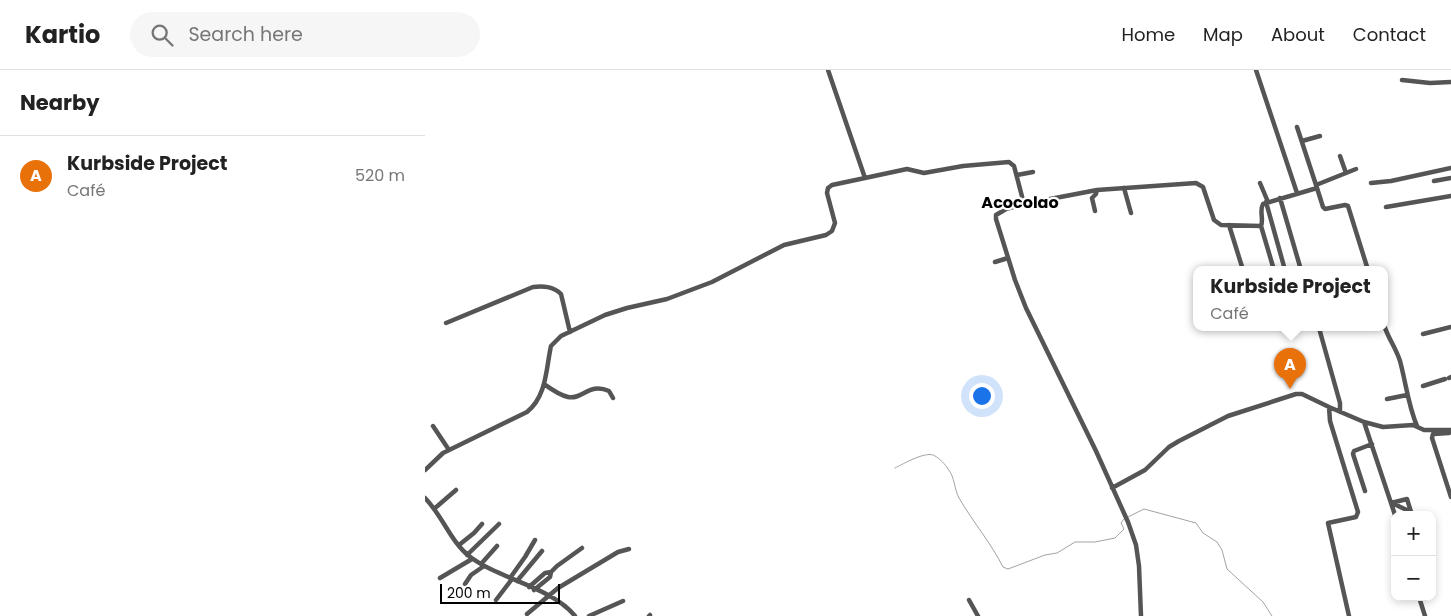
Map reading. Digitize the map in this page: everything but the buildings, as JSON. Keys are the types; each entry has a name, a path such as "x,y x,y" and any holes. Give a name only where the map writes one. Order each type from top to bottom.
{"street":[{"path":"828,70 865,178"},
{"path":"1256,70 1297,193"},
{"path":"1402,80 1430,83 1451,82"},
{"path":"1297,127 1323,208 1348,206 1367,266"},
{"path":"1302,141 1320,136"},
{"path":"1340,156 1346,173"},
{"path":"425,470 431,463 449,450 527,412 533,407 544,384 551,346 561,336 605,315 667,299 700,287 784,245 826,235 832,231 835,223 827,193 828,188 832,185 905,170 924,173 963,166 1009,162 1013,165 1017,175 1024,204"},
{"path":"1371,183 1391,181 1451,168"},
{"path":"1272,266 1261,226 1263,219 1261,208 1267,202 1316,187 1356,169"},
{"path":"1017,175 1033,172"},
{"path":"1434,181 1451,178"},
{"path":"1260,183 1284,266"},
{"path":"1141,616 1139,566 1128,522 1096,451 1019,293 996,215 1003,210 1024,204 1097,190 1198,184 1203,187 1215,222 1221,225 1261,226"},
{"path":"1124,188 1131,213"},
{"path":"1095,211 1092,198 1097,190"},
{"path":"1387,207 1451,196"},
{"path":"1280,198 1300,266"},
{"path":"1229,225 1242,266"},
{"path":"995,262 1008,258"},
{"path":"446,323 533,287 541,286 549,287 561,294 570,332"},
{"path":"1423,334 1451,327"},
{"path":"1320,331 1341,403 1340,412"},
{"path":"1387,331 1398,355 1407,395 1417,426"},
{"path":"1423,386 1448,378"},
{"path":"544,384 553,391 568,397 576,396 597,387 609,391 613,398"},
{"path":"1112,488 1145,470 1175,444 1233,414 1299,393 1364,422 1389,427 1417,426 1424,430 1450,432"},
{"path":"1387,399 1407,395"},
{"path":"1329,407 1330,421 1357,512 1356,516 1328,523 1349,616"},
{"path":"1364,422 1394,511"},
{"path":"433,426 449,450"},
{"path":"1450,432 1433,434 1432,438 1451,497"},
{"path":"1365,491 1353,454 1354,450 1372,444"},
{"path":"434,509 456,490"},
{"path":"1392,503 1407,500 1411,511"},
{"path":"426,502 434,509 459,545 470,557 550,597 565,606 575,616"},
{"path":"1392,503 1407,511"},
{"path":"459,545 482,524"},
{"path":"440,578 470,557 499,524"},
{"path":"513,580 535,540"},
{"path":"465,584 471,575 483,565 497,546"},
{"path":"535,590 549,577 551,572 582,548"},
{"path":"527,614 550,597 558,588 618,552 629,549"},
{"path":"497,600 513,580 543,551"},
{"path":"529,587 545,573 551,572"},
{"path":"969,600 977,616"},
{"path":"589,616 623,601"},
{"path":"1420,601 1425,616"}],"waterway":[{"path":"895,468 915,458 927,455 935,456 940,460 950,472 957,494 964,507 1003,567 1008,569 1045,555 1057,553 1075,542 1095,542 1115,538 1124,529 1121,523 1124,519"},
{"path":"1128,517 1144,509 1196,523 1203,533 1217,542 1222,550 1227,569 1263,602 1272,616"}],"place":[{"name":"Kurbside Project","path":"1290,389"}],"district":[{"name":"Acocolao","path":"1020,202"}]}
